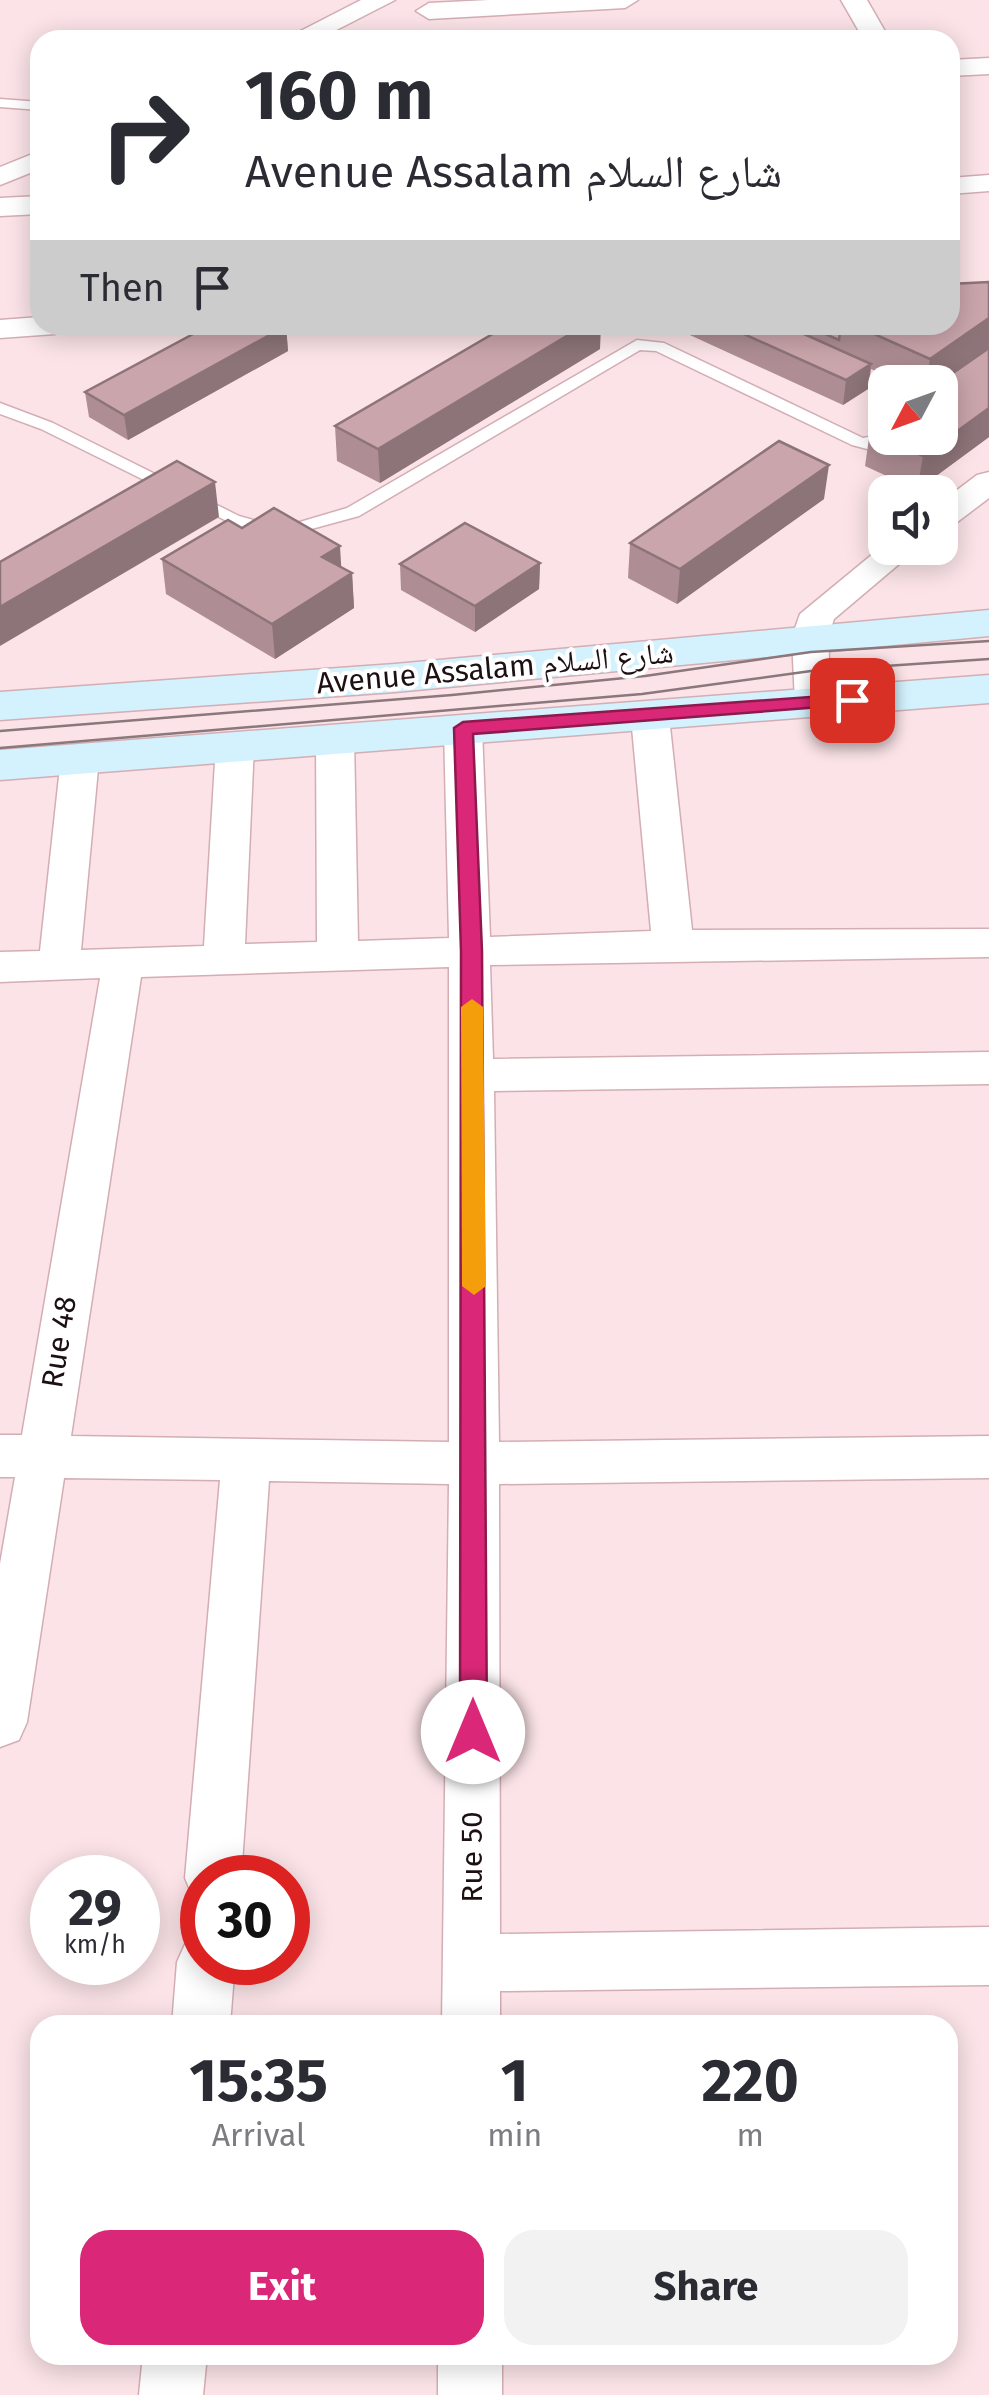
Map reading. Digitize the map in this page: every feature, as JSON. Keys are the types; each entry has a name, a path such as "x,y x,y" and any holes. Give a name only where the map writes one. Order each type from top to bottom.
{"main road":[{"name":"Avenue Assalam شارع السلام","path":"0,706 394,678 989,623"},
{"name":"Avenue Assalam شارع السلام","path":"0,765 989,689"}],"street":[{"path":"318,30 382,0"},
{"path":"421,6 625,0"},
{"path":"854,0 872,30"},
{"path":"421,6 438,30"},
{"path":"960,67 989,66"},
{"path":"0,177 30,164"},
{"path":"960,183 989,183"},
{"path":"0,207 30,206"},
{"path":"0,329 30,327"},
{"path":"958,505 989,482"},
{"path":"812,704 810,637 827,604 879,565"},
{"path":"650,717 673,945"},
{"name":"Rue 50","path":"463,728 472,951 476,1463 471,2015"},
{"path":"336,738 338,955"},
{"path":"224,958 235,745"},
{"path":"60,966 80,758"},
{"path":"0,967 673,945 989,943"},
{"name":"Rue 48","path":"0,1722 20,1455 123,963"},
{"path":"472,1075 989,1068"},
{"path":"20,1455 476,1463 989,1458"},
{"path":"215,1855 246,1461"},
{"path":"471,1963 989,1956"},
{"path":"202,2015 204,1985"},
{"path":"171,2395 173,2365"},
{"path":"470,2365 470,2395"}],"lane":[{"path":"0,103 30,105"},
{"path":"0,408 47,426 232,520 257,529 289,532 318,527 353,512 637,345 659,346 868,444"}],"building":[{"path":"989,282 989,318 930,359 876,335 960,335 960,283"},
{"path":"191,335 270,335 124,415 85,392"},
{"path":"491,335 568,335 378,449 335,426"},
{"path":"746,335 806,335 871,364 846,380"},
{"path":"989,348 989,408 958,431 958,370"},
{"path":"779,441 829,465 680,569 630,543"},
{"path":"177,461 215,482 0,607 0,562"},
{"path":"274,508 340,546 322,557 352,573 272,624 162,559 228,520 242,528"},
{"path":"465,523 540,563 475,606 400,564"}],"tram line":[{"path":"0,731 452,695 645,676 811,652 989,641"},
{"path":"0,748 642,694 811,671 989,659"}],"slow traffic":[{"path":"472,1007 474,1286"}],"route":[{"path":"473,1732 476,1463 472,951 463,728 852,700"}]}
